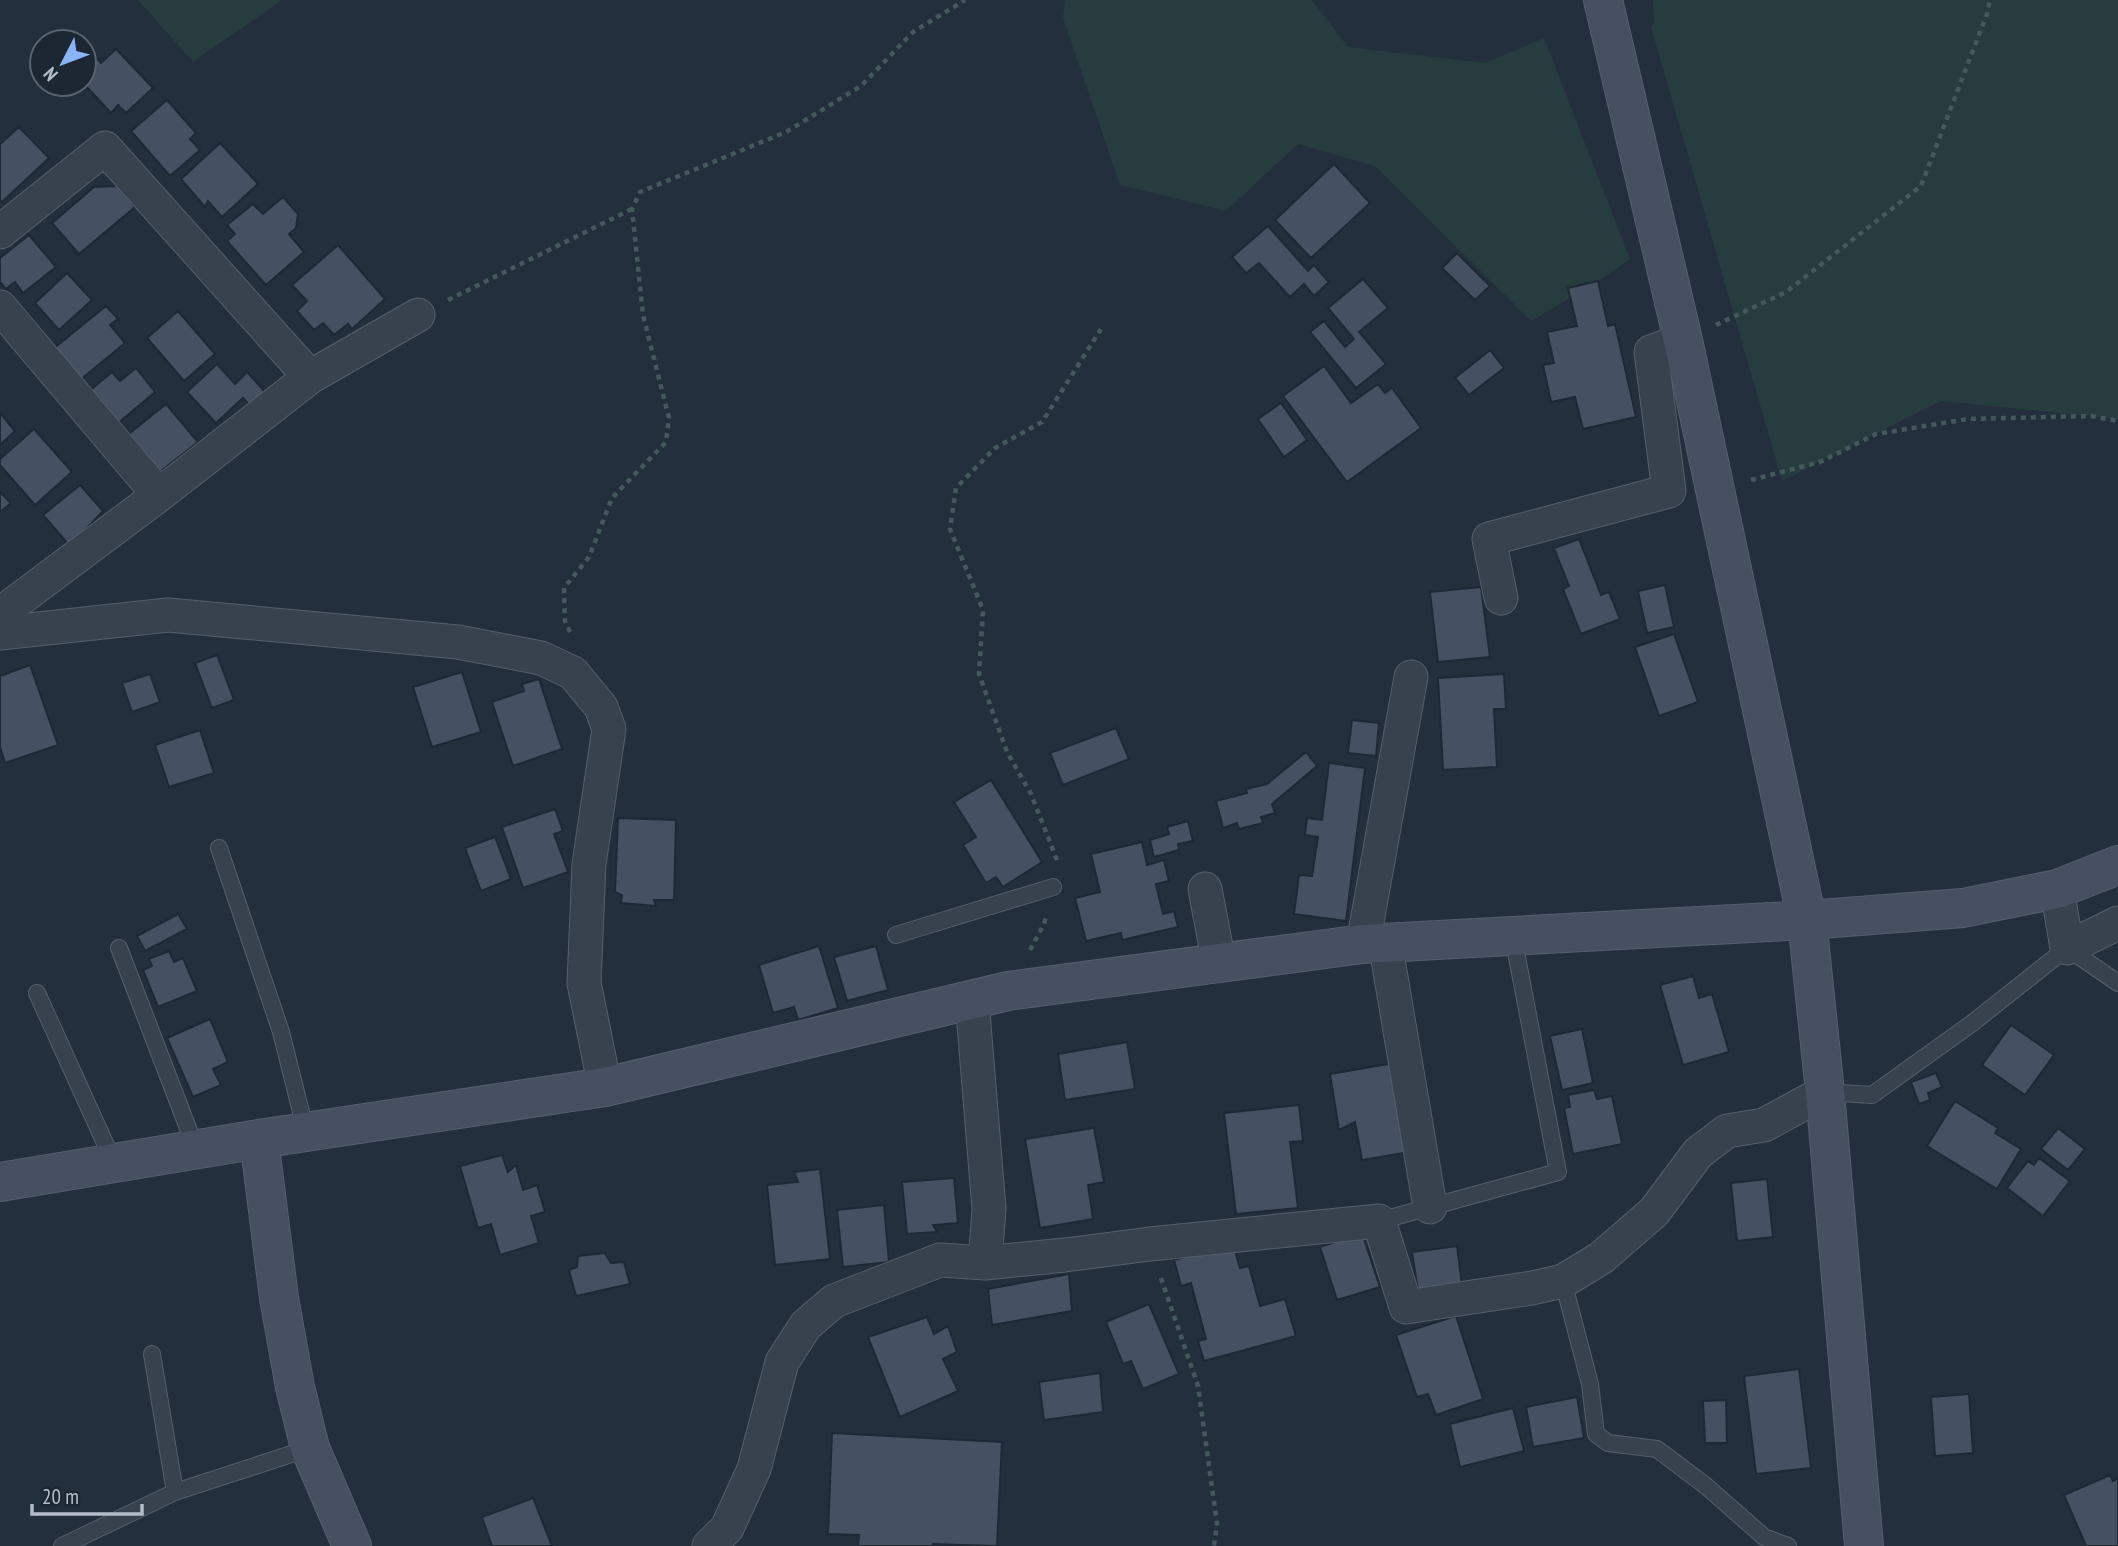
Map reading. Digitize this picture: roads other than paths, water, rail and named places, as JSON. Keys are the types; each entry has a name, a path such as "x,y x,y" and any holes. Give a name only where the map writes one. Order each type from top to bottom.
{"street":[{"path":"1603,0 1683,340 1807,920 1825,1092 1864,1546"},
{"path":"0,232 105,148 310,377"},
{"path":"0,307 159,495"},
{"path":"2,626 159,495 310,377 418,315"},
{"path":"1501,598 1489,539 1669,491 1651,352 1683,340"},
{"path":"2,626 168,615 458,642 541,658 573,673 601,707 609,729 589,864 584,983 605,1087"},
{"path":"1411,677 1374,943 1430,1208"},
{"path":"0,1182 259,1139 605,1087 1008,991 1374,943 1807,920 1963,908 2057,889 2118,865"},
{"path":"1205,889 1219,963"},
{"path":"2057,889 2067,948 2118,923"},
{"path":"972,1000 989,1209 985,1262"},
{"path":"709,1546 727,1528 754,1469 782,1362 806,1325 834,1301 940,1260 985,1262 1379,1222 1406,1307 1532,1288 1563,1281 1601,1258 1654,1212 1698,1153 1727,1131 1764,1125 1825,1092"},
{"path":"259,1139 279,1298 295,1387 310,1448 352,1546"}],"lane":[{"path":"219,848 281,1032 306,1132"},
{"path":"896,935 1053,887"},
{"path":"1379,1222 1558,1172 1513,936"},
{"path":"119,948 196,1149"},
{"path":"1825,1092 1872,1095 1971,1024 2067,948 2118,983"},
{"path":"37,993 114,1163"},
{"path":"1563,1281 1590,1384 1596,1434 1608,1443 1657,1449 1706,1486 1764,1537 1788,1546"},
{"path":"152,1354 175,1492"},
{"path":"62,1546 175,1492 310,1448"}]}
